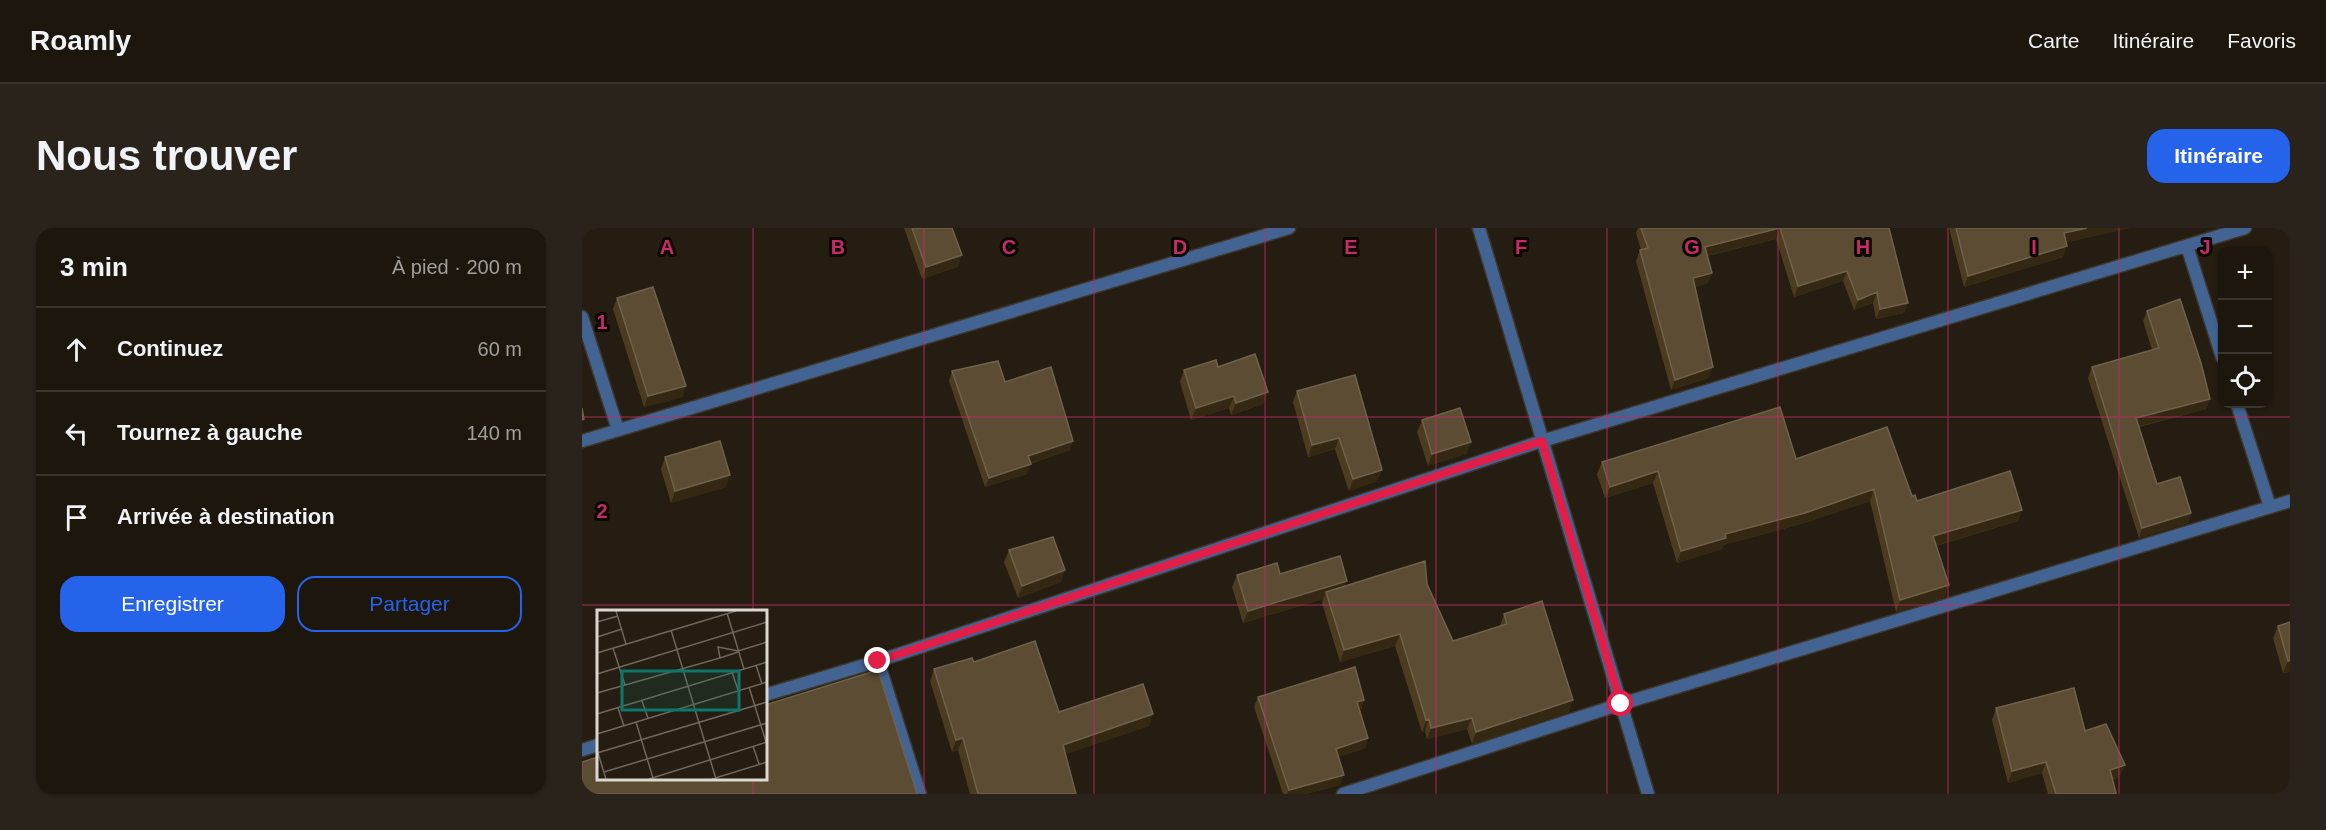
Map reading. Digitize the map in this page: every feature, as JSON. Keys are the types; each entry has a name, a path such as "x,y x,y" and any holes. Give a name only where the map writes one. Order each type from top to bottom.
{"street":[{"path":"582,441 1289,228"},
{"path":"1479,228 1648,794"},
{"path":"766,695 878,661 1542,441 2245,228"},
{"path":"2187,246 2222,354"},
{"path":"582,317 618,430"},
{"path":"2238,408 2270,507"},
{"path":"1343,794 1621,704 2290,501"},
{"path":"878,661 920,794"},
{"path":"582,750 597,745"}],"building":[{"path":"912,228 952,228 962,255 926,267"},
{"path":"1641,228 1780,228 1705,247 1712,273 1693,278 1713,367 1675,380 1640,250 1648,248"},
{"path":"1780,228 1889,228 1908,303 1880,309 1877,292 1858,300 1847,271 1798,286"},
{"path":"1956,228 2087,228 2064,233 2067,246 1968,276"},
{"path":"653,287 686,386 648,396 617,298"},
{"path":"2180,299 2210,399 2136,418 2157,484 2180,477 2191,513 2142,528 2092,367 2159,348 2147,311"},
{"path":"1255,354 1268,392 1236,403 1234,396 1196,408 1184,370 1216,360 1218,367"},
{"path":"998,361 1005,382 1051,367 1073,441 1028,456 1031,464 989,478 952,371"},
{"path":"1355,375 1382,470 1353,479 1339,438 1312,445 1297,391"},
{"path":"1780,407 1796,459 1887,427 1912,496 1915,495 1917,501 2010,471 2022,510 1933,536 1949,585 1900,600 1874,489 1805,513 1725,534 1726,538 1681,551 1658,471 1610,487 1602,462"},
{"path":"1460,408 1471,442 1432,454 1422,420"},
{"path":"720,441 730,475 675,491 665,457"},
{"path":"1053,537 1065,570 1022,586 1009,550"},
{"path":"1340,556 1347,581 1248,611 1237,575 1277,563 1280,574"},
{"path":"1425,561 1427,584 1453,641 1507,624 1504,614 1542,601 1573,700 1476,732 1472,718 1431,728 1429,719 1426,720 1400,634 1344,650 1326,592"},
{"path":"2290,622 2290,661 2288,661 2278,626"},
{"path":"1035,641 1059,712 1143,684 1153,714 1063,745 1076,794 978,794 963,738 956,740 934,669 972,658 974,662"},
{"path":"1355,667 1364,700 1357,702 1368,738 1336,749 1344,775 1289,790 1258,697"},
{"path":"878,670 917,794 582,794 582,762 597,757 597,779 766,779 766,705"},
{"path":"2074,688 2085,731 2106,724 2125,765 2110,770 2116,793 2056,794 2046,762 2012,771 1996,708"}],"route":[{"path":"878,661 1542,441 1621,704"}]}
